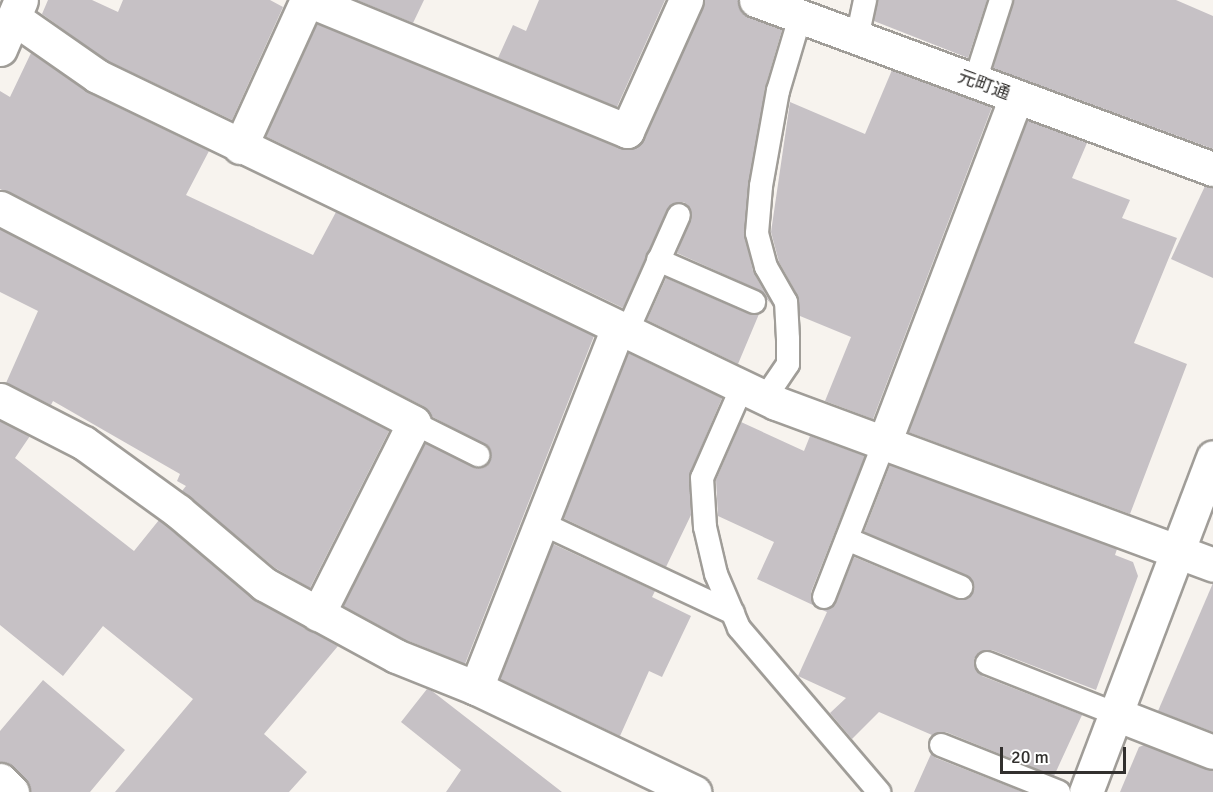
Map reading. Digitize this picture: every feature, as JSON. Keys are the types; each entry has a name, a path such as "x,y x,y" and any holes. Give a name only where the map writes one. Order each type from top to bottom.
{"street":[{"path":"240,147 308,0 627,131 686,0"},
{"name":"元町通","path":"782,7 857,38 1213,169"},
{"path":"0,50 17,9 97,76 621,332 753,393 1213,565"},
{"path":"885,443 1016,97"},
{"path":"0,208 414,423 318,614"},
{"path":"476,687 541,522 621,332"},
{"path":"0,400 84,443 178,511 264,584 396,656 476,687 694,792"},
{"path":"1086,792 1113,713 1213,457"},
{"path":"1113,713 1213,752"},
{"path":"0,780 12,792"}],"lane":[{"path":"857,38 865,0"},
{"path":"975,81 1001,0"},
{"path":"782,7 778,91 760,186 757,233 766,267 786,302 788,364 753,393 702,478 705,527 738,628 786,687 879,792"},
{"path":"621,332 679,215"},
{"path":"658,260 754,302"},
{"path":"414,423 478,455"},
{"path":"824,597 885,443"},
{"path":"541,522 733,613"},
{"path":"847,539 961,586"},
{"path":"987,663 1113,713"},
{"path":"941,745 1059,792"}],"building":[{"path":"48,0 92,0 118,12 123,0 270,0 283,7 232,120 106,60 42,14"},
{"path":"357,0 424,0 413,23"},
{"path":"539,0 665,0 617,107 498,58 513,25 526,31"},
{"path":"704,0 738,0 749,17 782,30 765,88 744,232 753,271 771,304 759,290 677,253 692,214 684,202 667,210 623,308 265,136 317,24 630,149 644,139"},
{"path":"878,0 987,0 968,58 874,21"},
{"path":"1014,0 1176,0 1213,16 1213,149 993,68"},
{"path":"31,53 89,93 209,151 186,195 313,255 336,212 594,336 465,664 404,639 343,606 425,443 478,468 490,462 489,447 431,416 423,406 0,189 0,91 10,97"},
{"path":"892,70 992,107 873,419 825,401 851,337 800,316 798,296 779,262 771,232 790,102 865,134"},
{"path":"1027,120 1087,143 1072,178 1130,200 1122,218 1177,238 1134,343 1187,364 1130,514 908,432"},
{"path":"1205,186 1213,187 1213,278 1171,259"},
{"path":"0,229 389,431 310,588 275,568 182,491 186,486 177,481 180,474 53,401 51,405 6,383 38,311 0,292"},
{"path":"666,278 749,314 759,314 738,364 647,320"},
{"path":"628,353 722,398 690,473 691,515 666,567 563,518"},
{"path":"0,421 30,436 15,458 134,551 159,520 252,598 338,646 264,734 307,772 289,792 115,792 193,699 103,626 63,676 0,625"},
{"path":"741,422 804,451 810,436 865,456 811,592 815,606 757,579 774,542 718,516 716,480"},
{"path":"890,465 1117,549 1115,555 1133,562 1138,576 1096,690 992,650 979,652 974,659 982,676 1082,715 1054,776 946,732 932,735 879,712 852,739 830,713 846,698 798,676 827,612 822,610 836,602 854,557 956,599 973,593 974,585 966,575 864,532"},
{"path":"553,544 655,591 652,597 691,616 662,677 649,671 620,736 500,679"},
{"path":"1213,583 1213,732 1158,711"},
{"path":"43,680 125,750 90,792 31,792 13,767 0,762 0,731"},
{"path":"427,689 562,792 446,792 461,770 401,722"},
{"path":"1144,745 1213,770 1213,792 1120,792 1139,747"},
{"path":"931,754 936,758 1023,792 914,792"}]}
